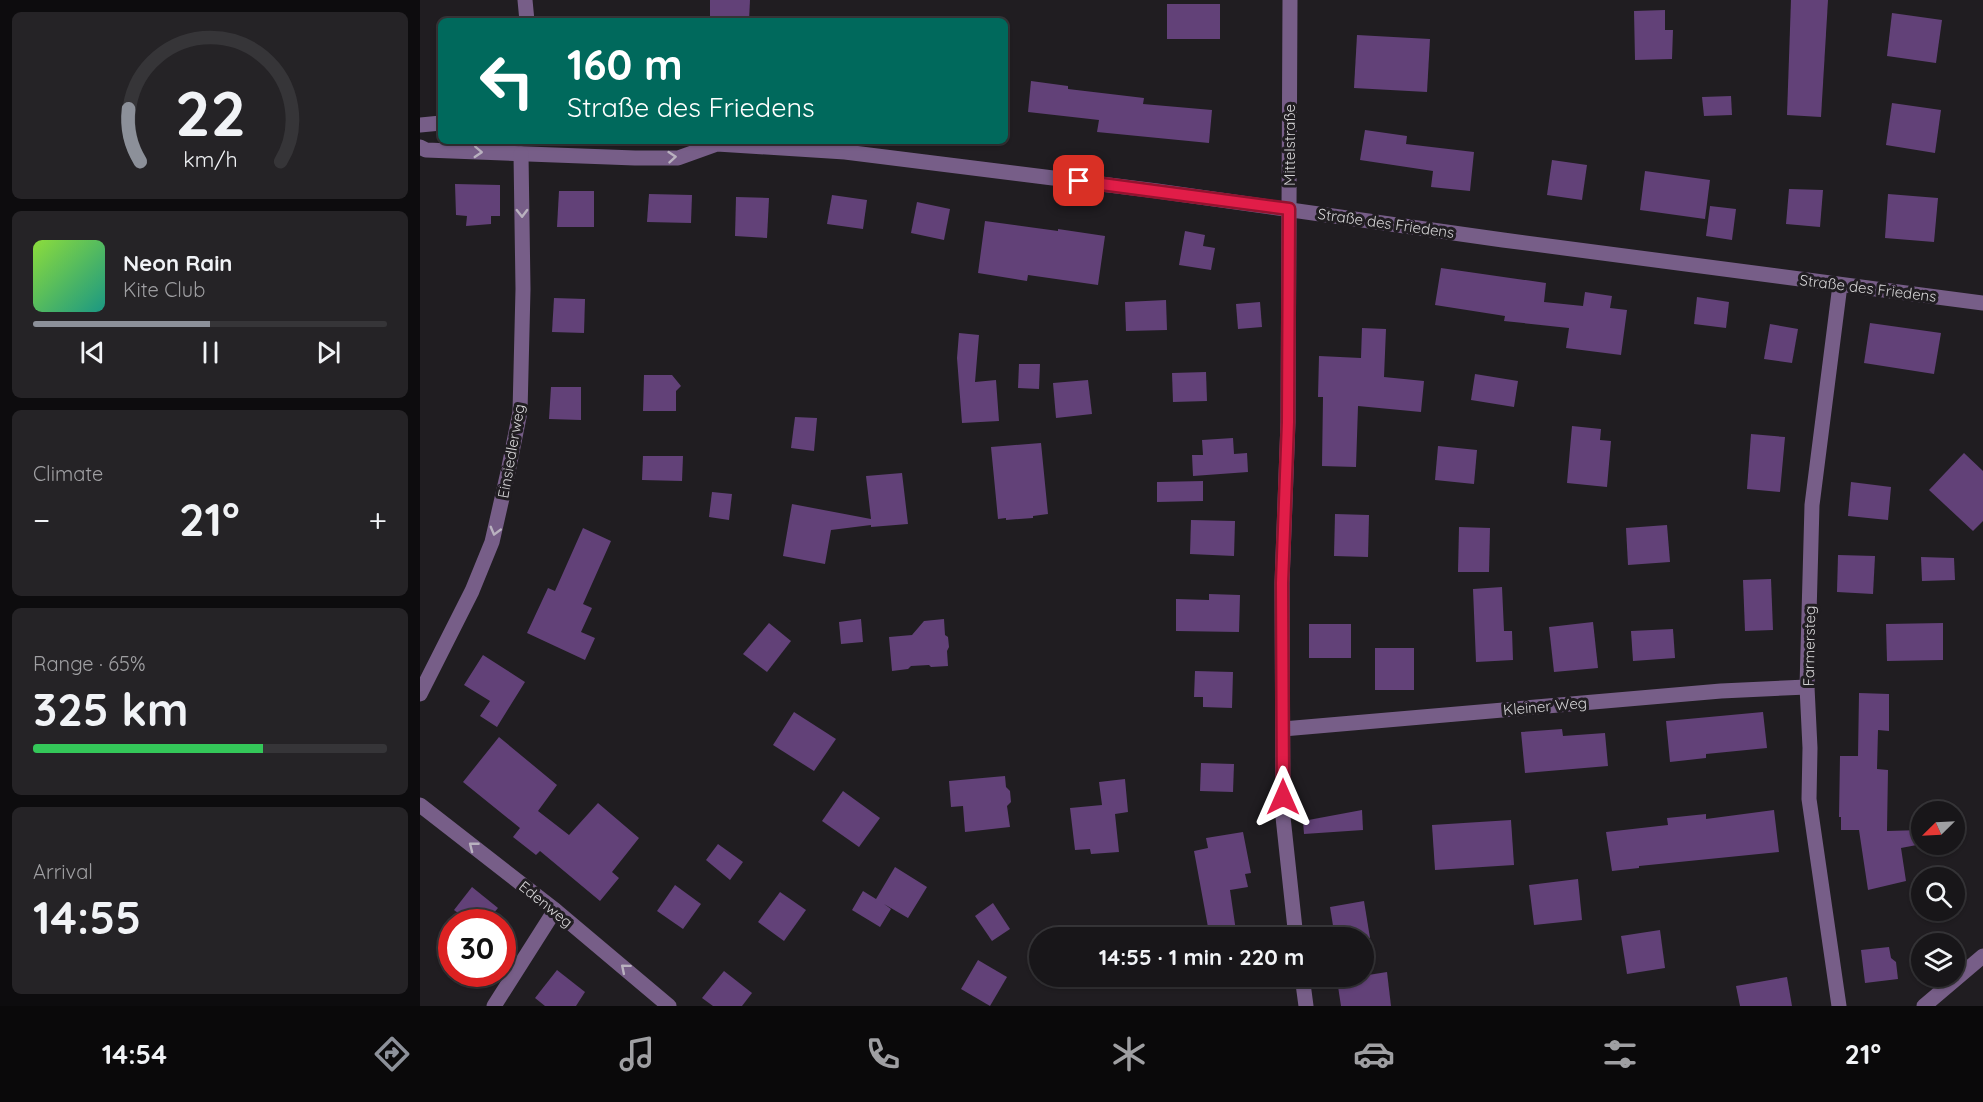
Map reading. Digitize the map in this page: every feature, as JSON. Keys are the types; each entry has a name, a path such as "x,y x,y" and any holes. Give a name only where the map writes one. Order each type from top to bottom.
{"street":[{"path":"525,0 527,18"},
{"name":"Mittelstraße","path":"1290,0 1288,422 1282,583 1283,817 1295,927"},
{"path":"420,125 438,123"},
{"name":"Straße des Friedens","path":"420,147 426,150 531,150 678,158 712,144"},
{"name":"Straße des Friedens","path":"729,144 845,152 1289,209 1503,240 1983,303"},
{"name":"Einsiedlerweg","path":"420,694 472,591 492,542 506,483 520,412 523,289 531,150"},
{"name":"Farmersteg","path":"1839,1006 1809,799 1810,748 1807,687 1812,505 1840,285"},
{"name":"Kleiner Weg","path":"1283,729 1721,691 1807,687"},
{"name":"Edenweg","path":"420,805 555,910 669,1006"},
{"path":"494,1006 555,910"},
{"path":"1924,1006 1983,956"},
{"path":"1303,987 1306,1006"}],"building":[{"path":"710,0 750,0 749,18 710,18"},
{"path":"1791,0 1828,0 1821,117 1787,115"},
{"path":"1167,4 1220,4 1220,39 1167,39"},
{"path":"1665,10 1665,30 1673,30 1672,59 1635,60 1634,11"},
{"path":"1892,13 1942,20 1936,63 1887,56"},
{"path":"1357,35 1430,39 1427,92 1354,88"},
{"path":"1031,81 1068,86 1068,89 1144,98 1143,104 1212,110 1209,143 1097,132 1099,120 1028,112"},
{"path":"1731,96 1732,115 1704,116 1702,97"},
{"path":"1892,103 1941,110 1935,153 1886,145"},
{"path":"1365,130 1407,136 1406,144 1474,152 1470,191 1431,187 1433,171 1360,160"},
{"path":"1552,160 1587,165 1582,200 1547,195"},
{"path":"1645,171 1710,180 1705,219 1640,210"},
{"path":"455,184 500,185 500,216 491,216 491,224 466,226 467,216 456,215"},
{"path":"1789,189 1823,190 1820,227 1786,224"},
{"path":"559,191 594,191 594,227 557,227"},
{"path":"649,194 692,195 691,223 647,222"},
{"path":"1888,194 1938,198 1934,242 1885,238"},
{"path":"832,195 867,200 863,229 827,224"},
{"path":"736,197 769,198 767,238 735,236"},
{"path":"917,202 950,209 944,240 911,233"},
{"path":"1710,206 1736,209 1732,240 1706,236"},
{"path":"985,221 1105,236 1098,285 1028,275 1027,281 978,273"},
{"path":"1185,231 1205,235 1203,246 1215,248 1211,270 1179,265"},
{"path":"1441,268 1546,283 1544,302 1583,306 1585,292 1612,296 1610,308 1627,310 1621,355 1566,348 1569,328 1504,321 1505,316 1435,305"},
{"path":"1697,297 1729,302 1726,328 1694,324"},
{"path":"554,298 585,299 584,333 552,332"},
{"path":"1166,300 1167,330 1126,331 1125,302"},
{"path":"1260,302 1262,327 1238,329 1236,304"},
{"path":"1870,323 1941,333 1934,374 1864,363"},
{"path":"1770,324 1798,329 1792,363 1764,359"},
{"path":"1362,328 1386,329 1384,377 1424,381 1421,412 1358,406 1356,467 1322,466 1323,397 1318,397 1319,356 1361,358"},
{"path":"959,333 979,335 975,382 996,380 999,421 962,423 957,358"},
{"path":"1019,364 1040,364 1039,389 1018,388"},
{"path":"1206,372 1207,401 1173,402 1172,373"},
{"path":"1475,374 1518,381 1514,407 1471,400"},
{"path":"644,375 672,375 681,386 676,391 676,411 643,411"},
{"path":"1088,380 1092,414 1056,418 1053,383"},
{"path":"551,387 581,387 581,420 549,419"},
{"path":"795,417 817,418 814,451 791,448"},
{"path":"1572,426 1601,429 1600,440 1611,441 1607,487 1567,483"},
{"path":"1751,434 1785,437 1780,492 1747,489"},
{"path":"1233,438 1234,454 1247,453 1248,472 1193,476 1192,455 1203,455 1202,440"},
{"path":"1041,443 1048,514 1033,516 1033,518 998,519 991,447"},
{"path":"1438,446 1477,450 1474,484 1435,480"},
{"path":"1964,453 1983,471 1983,521 1973,531 1929,490"},
{"path":"643,456 683,456 682,481 642,480"},
{"path":"902,473 908,524 871,527 871,525 831,530 825,564 783,556 792,504 871,519 866,476"},
{"path":"1203,481 1203,501 1157,502 1157,482"},
{"path":"1851,482 1891,487 1888,520 1848,516"},
{"path":"712,492 732,494 729,520 709,517"},
{"path":"1335,514 1369,515 1368,557 1334,556"},
{"path":"1191,520 1235,521 1234,556 1190,554"},
{"path":"1667,525 1670,562 1628,565 1626,528"},
{"path":"1459,527 1490,528 1489,572 1458,572"},
{"path":"583,528 611,541 583,604 592,608 581,632 595,638 585,660 527,633 548,588 555,591"},
{"path":"1838,555 1875,556 1873,594 1837,592"},
{"path":"1921,557 1954,558 1955,580 1922,581"},
{"path":"1771,579 1773,630 1745,631 1743,580"},
{"path":"1502,587 1504,631 1512,631 1513,660 1476,662 1473,589"},
{"path":"1209,594 1240,595 1239,632 1176,631 1176,599 1209,600"},
{"path":"861,619 863,642 841,644 839,622"},
{"path":"944,619 945,635 948,637 949,647 948,666 911,666 908,669 892,671 889,637 912,635 924,621"},
{"path":"1593,622 1598,668 1554,672 1549,627"},
{"path":"769,623 791,641 767,672 743,654"},
{"path":"1943,623 1943,660 1887,661 1886,624"},
{"path":"1309,624 1351,624 1351,658 1309,658"},
{"path":"1673,629 1675,658 1633,661 1631,631"},
{"path":"1375,648 1414,648 1414,690 1375,690"},
{"path":"483,655 525,682 497,727 480,716 490,701 464,685"},
{"path":"1195,671 1233,672 1232,708 1203,707 1203,697 1194,697"},
{"path":"1859,693 1889,694 1889,731 1878,730 1877,769 1888,770 1887,831 1911,830 1911,846 1901,848 1906,881 1868,890 1859,830 1841,830 1841,817 1839,817 1840,756 1858,756"},
{"path":"794,712 836,739 814,771 773,745"},
{"path":"1763,712 1767,748 1706,754 1706,758 1670,762 1666,721"},
{"path":"1562,729 1563,736 1605,733 1608,766 1525,773 1521,732"},
{"path":"499,737 557,785 538,811 569,835 598,803 639,838 612,872 619,878 600,901 540,851 536,855 513,837 520,828 463,782"},
{"path":"1201,763 1234,764 1233,792 1200,791"},
{"path":"1005,776 1006,787 1010,791 1011,802 1007,806 1010,827 965,832 963,806 951,807 949,781"},
{"path":"1125,779 1128,812 1115,814 1119,852 1091,854 1090,849 1075,850 1070,808 1102,805 1099,782"},
{"path":"843,791 880,818 859,847 822,821"},
{"path":"1362,810 1363,830 1304,834 1303,821"},
{"path":"1774,810 1779,852 1639,866 1639,868 1612,871 1606,832 1668,825 1667,818 1706,814 1706,819"},
{"path":"1511,820 1514,865 1435,870 1432,825"},
{"path":"1243,832 1251,873 1245,874 1248,887 1230,890 1235,927 1208,927 1194,851 1208,848 1206,838"},
{"path":"718,844 743,862 730,880 706,860"},
{"path":"895,867 927,887 908,918 884,904 891,909 880,927 852,910 863,891 876,899"},
{"path":"1578,879 1582,920 1534,925 1529,885"},
{"path":"675,885 701,904 683,929 657,911"},
{"path":"472,887 498,908 497,909 455,909"},
{"path":"780,892 806,910 784,941 758,922"},
{"path":"1364,901 1368,927 1333,927 1330,907"},
{"path":"993,903 1010,929 992,941 975,916"},
{"path":"1660,930 1665,968 1627,974 1621,936"},
{"path":"1889,947 1891,958 1896,962 1898,979 1865,983 1861,950"},
{"path":"978,960 1007,977 990,1006 961,989"},
{"path":"557,970 585,992 576,1006 545,1006 535,998"},
{"path":"724,971 752,993 742,1006 713,1006 702,998"},
{"path":"1387,972 1391,1006 1341,1006 1338,987 1374,987 1374,974"},
{"path":"1787,977 1792,1006 1740,1006 1736,986"}],"route":[{"path":"1079,181 1289,209 1288,422 1282,583 1283,797"}]}
